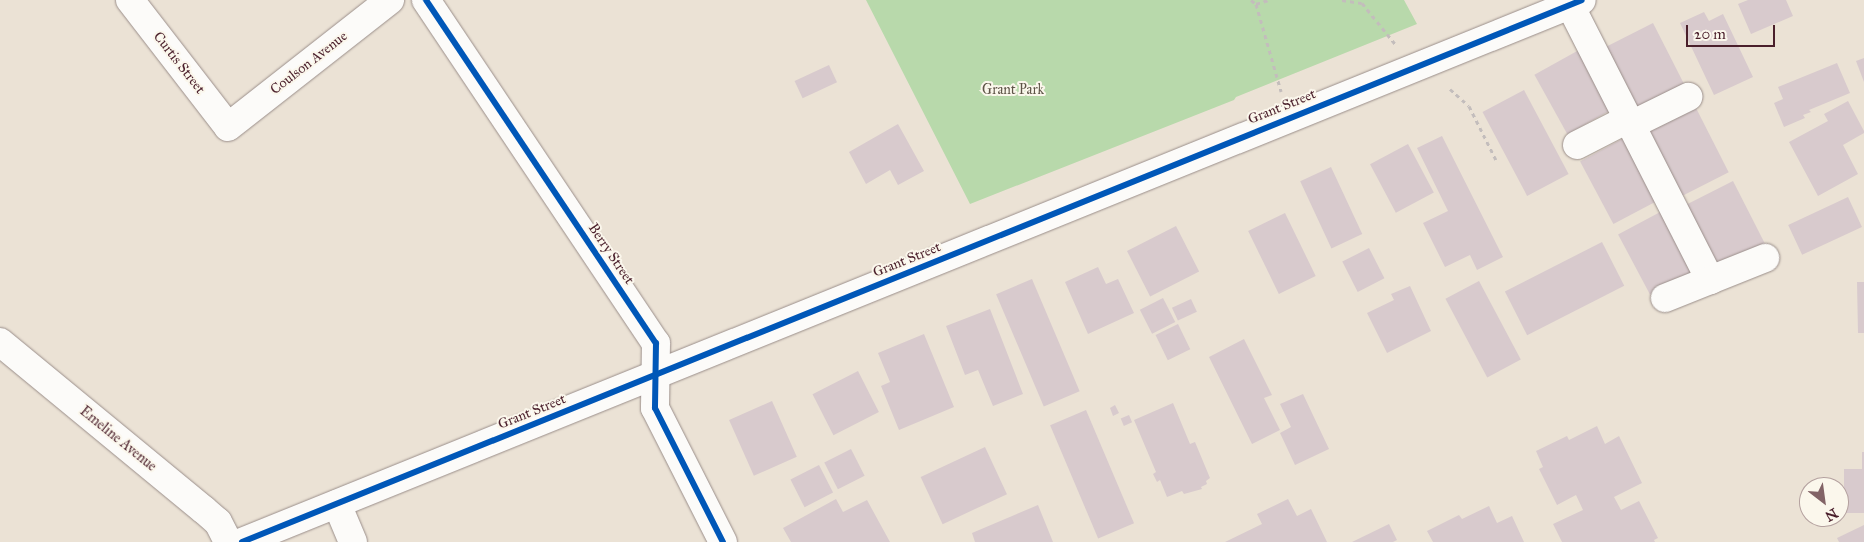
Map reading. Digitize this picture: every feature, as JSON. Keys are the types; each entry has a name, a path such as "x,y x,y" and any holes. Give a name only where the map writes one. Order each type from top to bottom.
{"street":[{"name":"Curtis Street","path":"130,0 228,127"},
{"name":"Coulson Avenue","path":"228,127 390,0"},
{"name":"Berry Street","path":"426,0 656,343 655,408 723,542"},
{"name":"Grant Street","path":"242,542 1576,2"},
{"path":"1576,2 1630,122 1710,280"},
{"path":"1577,145 1688,97"},
{"path":"1665,298 1765,258"},
{"name":"Emeline Avenue","path":"0,342 218,522 228,542"},
{"path":"337,504 353,542"}],"path":[{"path":"1251,0 1256,4 1281,94"},
{"path":"1256,4 1268,0"},
{"path":"1342,0 1362,2 1398,47"},
{"path":"1450,88 1470,106 1496,160"}],"green space":[{"name":"Grant Park","path":"866,0 1404,0 1417,24 1236,97 1234,100 970,204"}],"building":[{"path":"1748,0 1786,0 1793,16 1751,34 1738,4"},
{"path":"1704,12 1709,21 1723,14 1753,77 1714,95 1680,23"},
{"path":"1653,23 1684,84 1638,108 1607,47"},
{"path":"1579,50 1612,109 1567,134 1534,75"},
{"path":"1864,58 1864,82 1856,61"},
{"path":"1837,63 1850,93 1809,110 1811,112 1803,115 1805,118 1784,127 1774,103 1783,99 1778,87"},
{"path":"829,65 837,82 803,98 795,81"},
{"path":"1524,90 1569,174 1527,196 1483,112"},
{"path":"1848,101 1864,131 1864,133 1843,145 1858,174 1818,196 1789,142 1828,121 1824,114"},
{"path":"1696,108 1729,172 1681,197 1648,133"},
{"path":"898,124 924,171 898,185 890,170 866,184 849,152"},
{"path":"1442,136 1503,257 1477,270 1470,255 1445,267 1423,223 1448,211 1417,148"},
{"path":"1626,137 1659,200 1613,224 1580,161"},
{"path":"1408,144 1434,193 1396,213 1370,164"},
{"path":"1331,167 1362,234 1331,248 1300,181"},
{"path":"1733,181 1765,244 1719,268 1687,205"},
{"path":"1848,197 1862,227 1802,255 1788,225"},
{"path":"1664,210 1696,270 1650,294 1618,234"},
{"path":"1285,213 1316,276 1279,294 1248,231"},
{"path":"1176,226 1199,271 1150,296 1127,251"},
{"path":"1602,242 1624,286 1527,335 1505,291"},
{"path":"1369,248 1384,278 1358,292 1342,262"},
{"path":"1098,267 1106,284 1118,279 1134,313 1088,334 1065,282"},
{"path":"1032,279 1080,391 1044,407 996,294"},
{"path":"1479,281 1521,360 1487,377 1445,299"},
{"path":"1857,282 1864,282 1864,333 1858,333"},
{"path":"1410,286 1431,331 1387,353 1367,313 1394,300 1391,294"},
{"path":"1163,298 1175,322 1152,334 1140,310"},
{"path":"1191,299 1197,312 1178,321 1172,308"},
{"path":"990,309 1023,394 993,406 978,370 965,375 946,326"},
{"path":"1178,324 1190,349 1168,360 1156,335"},
{"path":"924,334 954,407 899,430 881,386 890,382 878,353"},
{"path":"1244,339 1272,395 1264,398 1280,430 1252,444 1209,357"},
{"path":"858,371 879,412 833,435 813,394"},
{"path":"1303,394 1329,449 1295,465 1280,433 1291,427 1280,404"},
{"path":"772,401 797,457 754,476 729,420"},
{"path":"1173,403 1190,444 1195,442 1210,478 1206,481 1207,484 1201,487 1202,489 1184,494 1182,491 1167,497 1160,480 1157,482 1153,474 1156,472 1134,420"},
{"path":"1115,405 1119,413 1113,416 1110,408"},
{"path":"1086,410 1134,523 1098,538 1050,425"},
{"path":"1129,415 1132,422 1124,426 1121,419"},
{"path":"1597,426 1605,444 1619,436 1642,483 1614,497 1621,510 1639,501 1658,538 1654,540 1655,542 1562,542 1553,524 1583,510 1576,495 1557,505 1539,469 1543,467 1536,451 1567,436 1569,440"},
{"path":"985,447 1007,494 943,524 921,477"},
{"path":"851,449 865,476 838,489 824,463"},
{"path":"1862,452 1864,452 1864,513 1849,513 1849,477 1844,477 1844,469 1862,469"},
{"path":"819,465 833,493 805,507 790,480"},
{"path":"836,499 843,512 867,500 890,542 791,542 783,528"},
{"path":"1288,499 1297,516 1311,509 1327,542 1225,542 1262,524 1257,514"},
{"path":"1038,505 1053,542 975,542 972,533"},
{"path":"1489,506 1497,523 1512,516 1524,542 1433,542 1427,531 1459,515 1462,519"},
{"path":"1389,524 1397,540 1393,542 1352,542"},
{"path":"1864,525 1864,542 1839,542 1837,538"}],"cycle path":[{"path":"426,0 656,343 655,408 723,542"},
{"path":"242,542 1582,0"}]}
